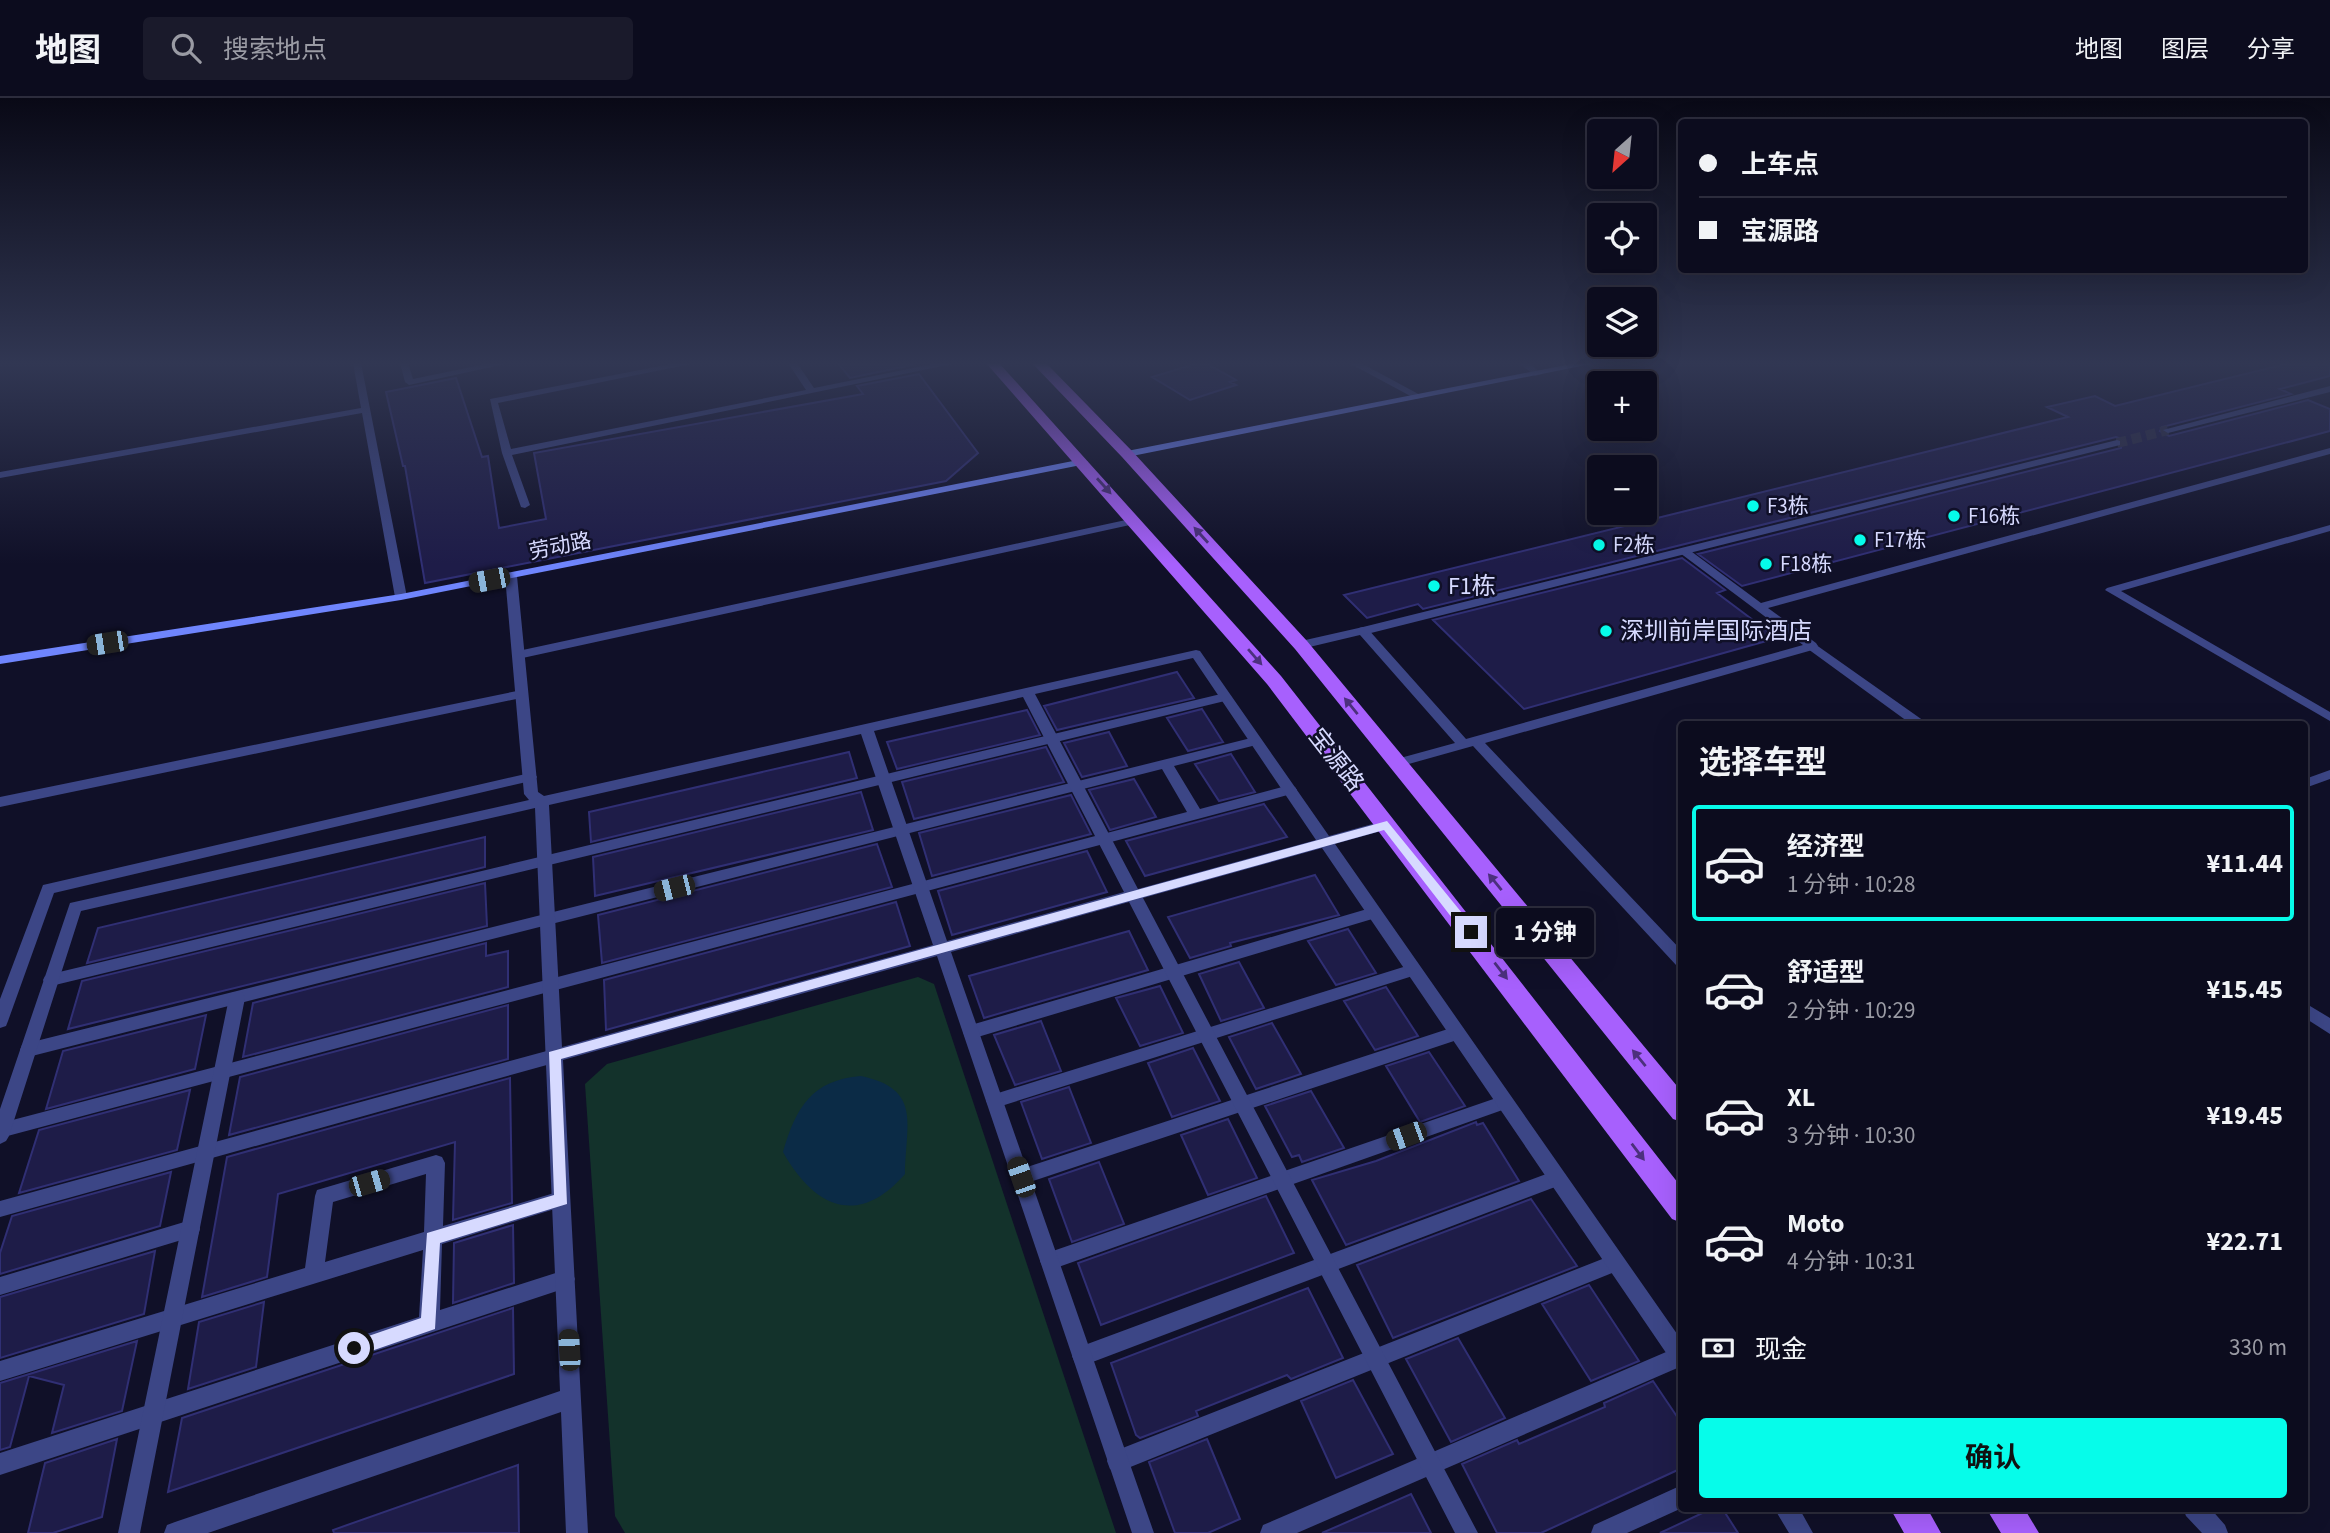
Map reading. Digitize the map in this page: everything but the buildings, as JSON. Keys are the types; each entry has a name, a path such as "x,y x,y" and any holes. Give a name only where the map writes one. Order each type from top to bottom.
{"main road":[{"name":"宝源路","path":"1054,430 1274,680 1678,1205"},
{"name":"宝源路","path":"1103,430 1301,645 1678,1106"},
{"path":"1909,1512 1924,1533"},
{"path":"2005,1512 2022,1533"}],"street":[{"path":"0,475 254,430"},
{"path":"370,430 401,597"},
{"path":"501,430 525,505"},
{"path":"507,453 622,430"},
{"path":"1127,454 1250,430"},
{"path":"1301,645 2117,443"},
{"path":"1759,607 2330,451"},
{"name":"劳动路","path":"0,660 401,597 1083,462"},
{"path":"518,655 1135,521"},
{"path":"2329,529 2111,590 2330,717"},
{"path":"1684,551 1915,721"},
{"path":"511,576 531,794 542,802"},
{"path":"1363,631 1678,957"},
{"path":"1398,763 1812,646"},
{"path":"1,1134 75,907 1196,654 1678,1353"},
{"path":"1027,692 1467,1533"},
{"path":"0,802 522,694"},
{"path":"51,980 1225,697"},
{"path":"866,728 1143,1533"},
{"path":"28,1050 1255,741"},
{"path":"1166,764 1196,815"},
{"path":"2308,783 2330,774"},
{"path":"0,1021 48,889 530,777"},
{"path":"1,1134 1290,790"},
{"path":"542,802 577,1533"},
{"path":"0,1209 1387,825"},
{"path":"971,1032 1374,913"},
{"path":"995,1101 1413,970"},
{"path":"129,1533 237,998"},
{"path":"2308,1011 2330,1027"},
{"path":"1021,1177 1457,1032"},
{"path":"1050,1261 1505,1102"},
{"path":"314,1275 324,1196 436,1163 429,1324"},
{"path":"1082,1356 1557,1178"},
{"path":"0,1371 561,1199"},
{"path":"0,1286 191,1229"},
{"path":"1118,1461 1615,1263"},
{"path":"0,1464 565,1279"},
{"path":"1271,1533 1678,1358"},
{"path":"175,1533 571,1398"},
{"path":"1602,1533 1678,1498"},
{"path":"1788,1512 1802,1533"},
{"path":"2198,1512 2217,1533"}],"green space":[{"path":"918,977 934,984 1116,1533 625,1533 615,1516 585,1084 607,1064"}],"water":[{"path":"861,1076 880,1082 894,1090 902,1099 908,1124 905,1174 888,1191 871,1201 855,1205 839,1204 824,1198 809,1187 783,1152 800,1109 808,1099 830,1083"}],"tunnel":[{"path":"2117,443 2168,430"}],"place":[{"name":"F3栋","path":"1753,506"},
{"name":"F16栋","path":"1954,516"},
{"name":"F17栋","path":"1860,540"},
{"name":"F2栋","path":"1599,545"},
{"name":"F18栋","path":"1766,564"},
{"name":"F1栋","path":"1434,586"},
{"name":"深圳前岸国际酒店","path":"1606,631"}],"route":[{"path":"354,1348 429,1324 433,1238 561,1199 554,1056 1387,825 1471,932"}]}
